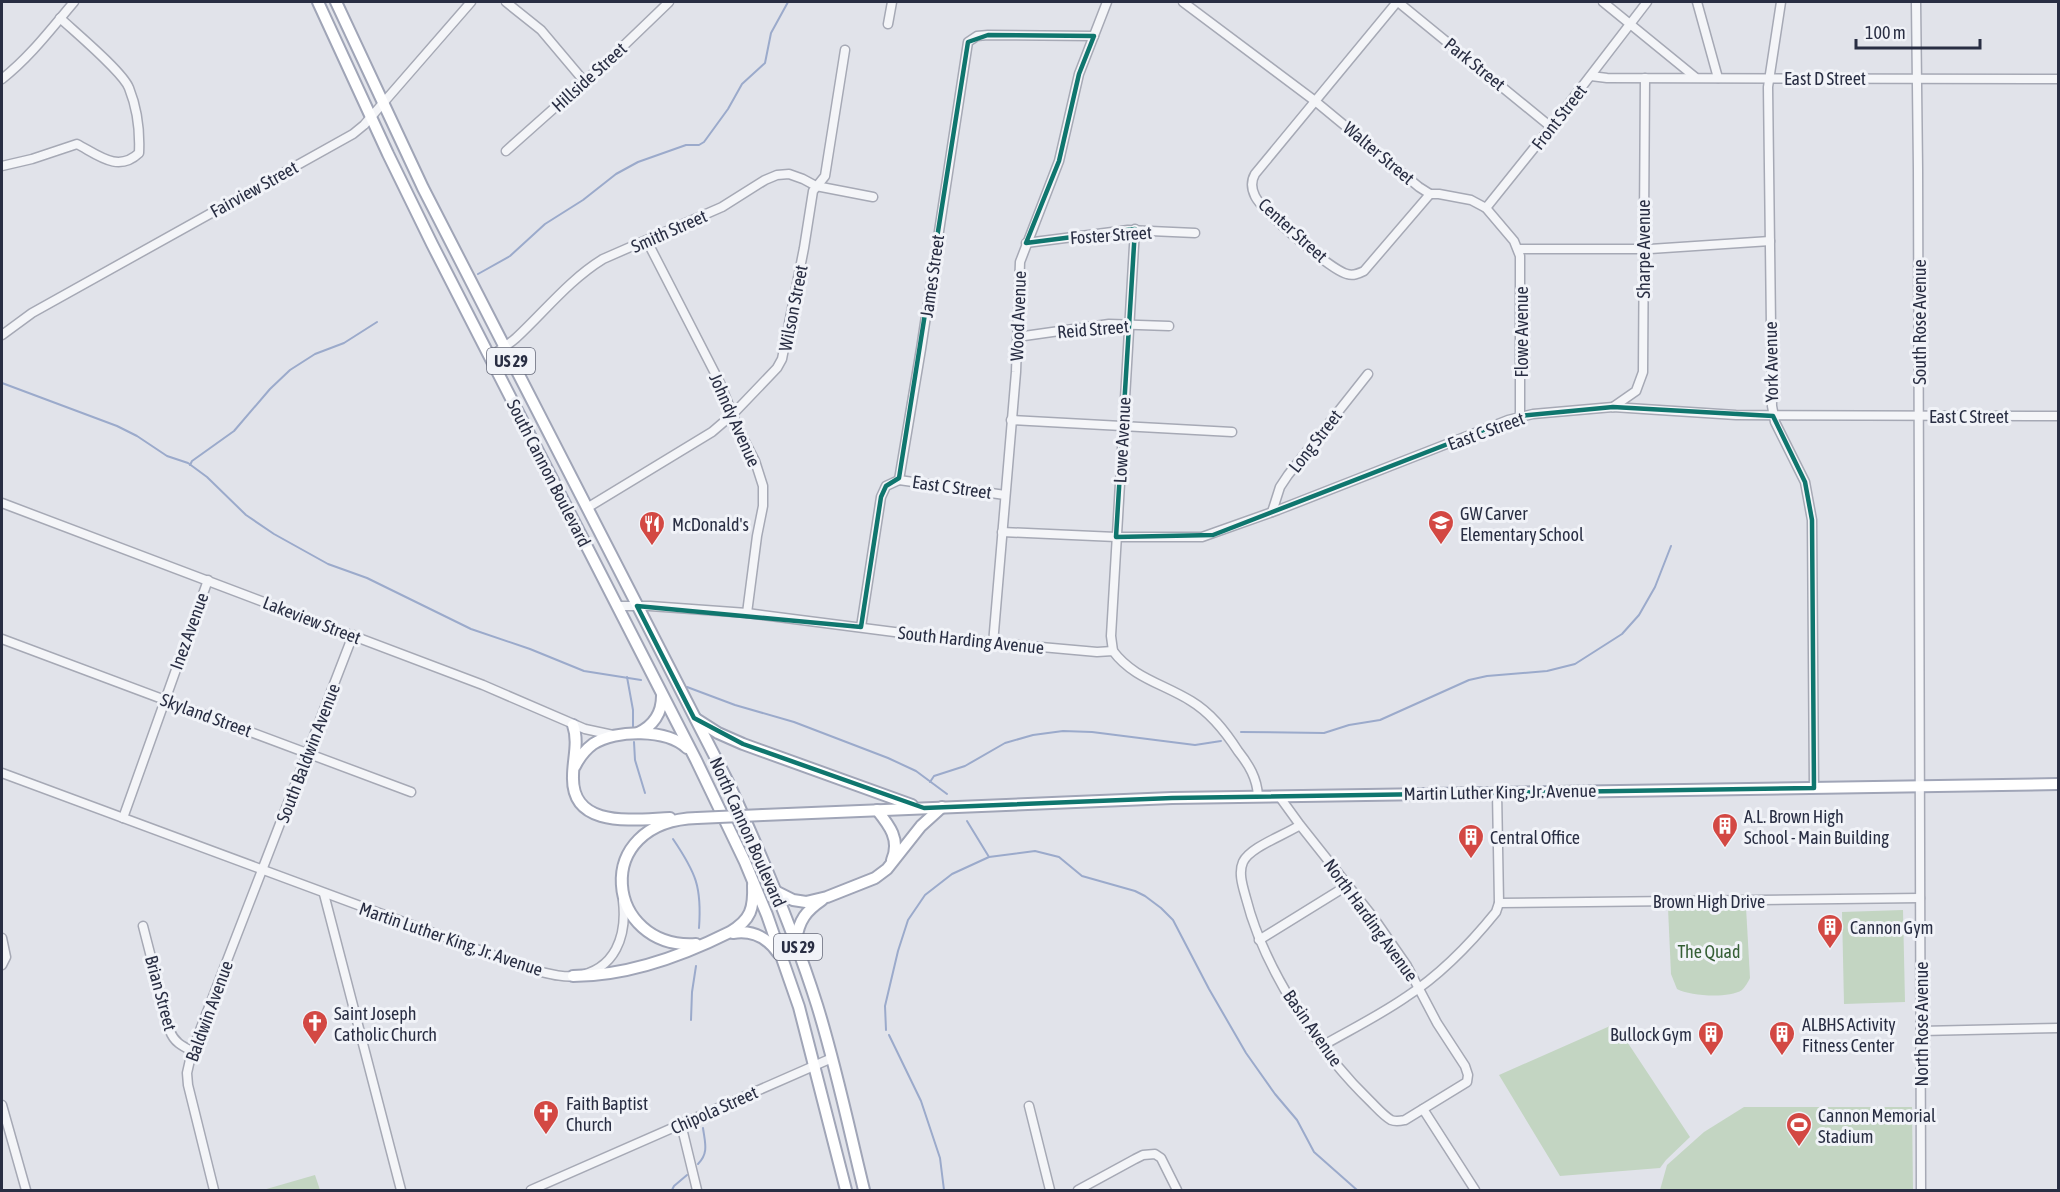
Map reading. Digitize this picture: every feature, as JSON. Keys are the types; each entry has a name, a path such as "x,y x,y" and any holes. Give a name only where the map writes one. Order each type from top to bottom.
{"main road":[{"name":"South Cannon Boulevard","path":"318,2 371,117 490,357 696,760 752,877"},
{"name":"South Cannon Boulevard","path":"336,2 383,105 694,718"},
{"path":"635,734 647,728 656,719 662,704 661,693"},
{"path":"694,718 718,733 743,744 897,801 924,808"},
{"name":"North Cannon Boulevard","path":"694,718 729,784 777,892 796,943 832,1058 864,1191"},
{"path":"573,725 576,740 573,778 575,792 581,803 598,816 617,819 693,818"},
{"path":"573,778 576,764 587,750 602,740 622,735 657,735 674,739 687,748 696,760"},
{"name":"Martin Luther King, Jr. Avenue","path":"622,892 624,865 628,854 638,840 659,825 693,818 1258,796 2058,784"},
{"path":"777,892 799,902 827,897 874,878 891,863 921,826 942,807"},
{"path":"877,810 890,827 895,840 896,848 891,863"},
{"path":"573,976 624,971 661,960 724,935 742,925 750,914 753,896 752,877"},
{"name":"North Cannon Boulevard","path":"752,877 786,968 815,1065 846,1191"},
{"path":"622,892 634,916 653,934 677,944 705,943"},
{"path":"796,943 798,928 804,915 827,897"},
{"path":"724,935 743,932 760,936 774,947 786,968"}],"street":[{"path":"2,79 22,63 74,2"},
{"name":"Fairview Street","path":"2,335 30,314 353,134 383,105 471,2"},
{"path":"506,2 541,30 584,81"},
{"name":"Hillside Street","path":"506,151 669,2"},
{"path":"888,24 892,2"},
{"name":"Wood Avenue","path":"993,644 999,592 1017,337 1018,272 1026,243 1059,161 1079,74 1107,2"},
{"name":"Walter Street","path":"1183,2 1315,101 1419,187 1430,194 1471,200 1486,208 1509,234 1518,249"},
{"name":"Center Street","path":"1398,2 1252,180 1255,196 1290,232 1336,269 1347,275 1356,275 1364,271 1430,194"},
{"name":"Park Street","path":"1398,2 1551,127"},
{"path":"1603,2 1696,78"},
{"name":"Front Street","path":"1486,208 1647,2"},
{"path":"1696,2 1718,78"},
{"name":"York Avenue","path":"1781,2 1769,78 1773,416 1805,482 1812,520 1814,788"},
{"name":"South Rose Avenue","path":"1916,2 1920,786"},
{"path":"2,166 77,144 108,160 120,163 131,160 139,153 140,134 129,87 111,66 60,18"},
{"name":"James Street","path":"899,480 969,42 977,36 988,35 1094,36"},
{"name":"Wilson Street","path":"587,508 712,432 733,414 777,368 784,354 810,205 816,186 825,176 845,50"},
{"name":"East D Street","path":"1591,76 2058,79"},
{"name":"Sharpe Avenue","path":"1613,407 1636,391 1643,372 1645,78"},
{"name":"Smith Street","path":"490,357 514,340 557,296 590,267 603,259 722,207 765,180 777,175 789,174 803,178 816,186 873,197"},
{"name":"Foster Street","path":"1026,243 1135,229 1196,233"},
{"name":"Lowe Avenue","path":"1113,651 1111,636 1116,537 1135,229"},
{"name":"Johndy Avenue","path":"647,241 720,383 755,461 763,486 764,506 757,536 747,613"},
{"path":"1518,249 1643,248 1770,242"},
{"name":"Flowe Avenue","path":"1518,249 1521,281 1520,416"},
{"name":"Reid Street","path":"1017,337 1109,324 1169,326"},
{"name":"Long Street","path":"1272,512 1276,497 1288,475 1368,374"},
{"name":"East C Street","path":"1002,532 1116,537 1202,537 1520,416 1613,407 1773,416 2058,416"},
{"path":"1011,420 1232,432"},
{"path":"861,627 881,497 886,486 899,480"},
{"name":"East C Street","path":"899,480 1005,495"},
{"name":"Lakeview Street","path":"2,503 483,685 573,725 599,734 622,735"},
{"name":"Inez Avenue","path":"123,818 208,580"},
{"name":"South Harding Avenue","path":"617,606 747,613 993,644 1097,652 1113,651"},
{"name":"South Baldwin Avenue","path":"262,871 353,635"},
{"name":"Skyland Street","path":"2,642 411,792"},
{"path":"1113,651 1133,671 1192,701 1212,717 1229,737 1256,778 1258,796"},
{"name":"Martin Luther King, Jr. Avenue","path":"2,773 533,970 573,976 606,962 617,949 625,923 622,892"},
{"name":"North Rose Avenue","path":"1920,786 1921,1191"},
{"path":"1322,1046 1406,998 1419,988 1487,924 1496,912 1499,903 1497,792"},
{"name":"North Harding Avenue","path":"1280,796 1378,925 1419,988 1437,1023 1465,1066 1468,1075 1467,1082"},
{"name":"Basin Avenue","path":"1300,825 1253,851 1243,862 1241,871 1242,885 1259,940 1284,988 1322,1046 1360,1091 1389,1119 1405,1120 1467,1082"},
{"name":"Baldwin Avenue","path":"214,1191 187,1073 192,1051 262,871"},
{"path":"1259,940 1348,885"},
{"path":"324,894 401,1191"},
{"name":"Brown High Drive","path":"1499,903 1920,898"},
{"name":"Brian Street","path":"143,926 173,1037 181,1046 192,1051"},
{"path":"2,938 6,957 2,965"},
{"path":"1921,1031 2058,1028"},
{"name":"Chipola Street","path":"531,1191 832,1058"},
{"path":"2,1105 26,1191"},
{"path":"1029,1106 1050,1191"},
{"path":"1423,1109 1475,1191"},
{"path":"681,1124 697,1191"},
{"path":"1078,1191 1135,1159 1155,1154 1161,1158 1177,1191"}],"highlighted area":[{"path":"988,35 1094,36 1079,74 1059,161 1026,243 1135,229 1116,537 1213,535 1520,416 1613,407 1773,416 1805,482 1812,520 1814,788 1172,798 924,808 743,744 694,718 637,606 861,627 881,497 886,486 899,478 968,42"}],"green space":[{"name":"The Quad","path":"1746,907 1750,978 1743,989 1728,995 1700,995 1677,989 1671,974 1668,908"},
{"path":"1903,910 1905,1002 1844,1004 1842,912"},
{"path":"1610,1026 1618,1028 1690,1137 1660,1168 1560,1176 1499,1075"},
{"name":"Cannon Memorial Stadium","path":"1744,1107 1912,1107 1913,1190 1660,1190 1667,1165 1704,1132"},
{"path":"315,1175 320,1190 263,1190"}],"waterway":[{"path":"478,274 510,256 545,224 583,200 616,174 638,162 686,145 699,145 704,142 728,109 742,84 765,63 771,33 788,2"},
{"path":"190,465 192,461 234,431 270,389 290,370 315,354 344,343 377,322"},
{"path":"2,383 117,426 167,456 188,463 207,477 246,515 274,534 328,564 367,578 471,629 530,649 584,671 641,680"},
{"path":"1241,732 1324,733 1349,725 1380,720 1469,680 1487,676 1547,671 1575,664 1622,634 1639,615 1655,587 1671,546"},
{"path":"627,677 633,710 633,727"},
{"path":"687,687 735,705 794,722 888,758 916,771 947,794"},
{"path":"930,782 934,776 965,766 1005,743 1033,735 1063,731 1092,732 1195,745 1221,741"},
{"path":"634,742 635,760 645,793"},
{"path":"967,821 989,857"},
{"path":"673,839 696,881 700,914 699,928"},
{"path":"886,1030 885,1006 898,951 908,920 925,895 952,874 989,857 1035,851 1059,857 1082,876 1145,896 1173,920 1246,1053 1297,1120 1314,1152 1357,1190"},
{"path":"691,1020 696,966"},
{"path":"889,1035 921,1101 940,1158 944,1190"},
{"path":"698,1164 705,1152 703,1128"},
{"path":"672,1190 687,1175"}],"place":[{"name":"GW Carver Elementary School","path":"1441,546"},
{"name":"McDonald's","path":"652,547"},
{"name":"A.L. Brown High School - Main Building","path":"1725,849"},
{"name":"Central Office","path":"1471,860"},
{"name":"Cannon Gym","path":"1830,950"},
{"name":"Saint Joseph Catholic Church","path":"315,1046"},
{"name":"Bullock Gym","path":"1711,1057"},
{"name":"ALBHS Activity Fitness Center","path":"1782,1057"},
{"name":"Faith Baptist Church","path":"546,1136"},
{"name":"Cannon Memorial Stadium","path":"1799,1148"}]}
